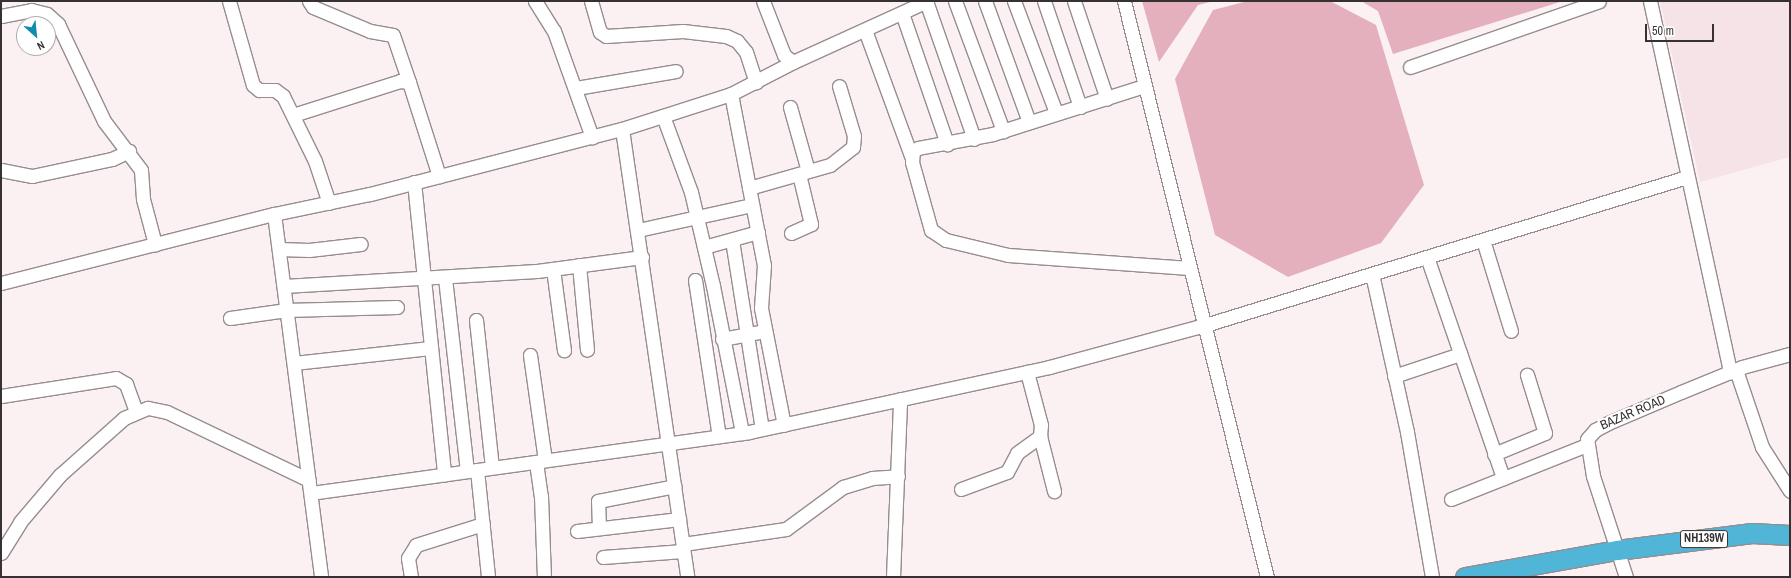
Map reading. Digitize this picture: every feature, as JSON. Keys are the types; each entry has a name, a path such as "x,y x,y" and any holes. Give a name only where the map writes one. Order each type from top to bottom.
{"highway":[{"name":"NH139W","path":"1464,577 1617,550 1752,533 1790,535"}],"street":[{"path":"229,1 253,85 259,90 279,92 293,115 315,161 329,203"},
{"path":"309,1 313,7 370,31 394,35 439,176"},
{"path":"535,1 554,31 576,88 592,136"},
{"path":"591,1 600,32 606,36 683,31 726,36 737,41 746,52 756,82"},
{"path":"763,1 784,55 793,62"},
{"path":"1,283 274,214 329,203 439,176 622,129 731,94 793,62 926,1 974,139"},
{"path":"955,1 1003,131"},
{"path":"985,1 1030,122"},
{"path":"1014,1 1056,112"},
{"path":"1044,1 1080,107"},
{"path":"1074,1 1107,99"},
{"path":"1124,1 1267,577"},
{"path":"1410,67 1599,1"},
{"path":"1650,1 1687,177 1733,371 1762,447 1790,491"},
{"path":"1,16 31,10 47,14 58,24 104,121 129,151 141,170 143,199 155,244"},
{"path":"902,13 947,144"},
{"path":"865,30 911,156 931,230 946,240 1008,255 1190,268"},
{"path":"576,88 676,71"},
{"path":"293,115 400,81 409,82"},
{"path":"749,188 834,163 855,143 839,86"},
{"path":"911,156 918,148 974,139 1003,131 1056,112 1107,99 1144,86"},
{"path":"731,94 765,271 761,308 784,425"},
{"path":"790,107 804,173 811,224 791,233"},
{"path":"663,116 691,192 704,247 742,433"},
{"path":"622,129 669,443 687,577"},
{"path":"1,170 32,176 112,159 129,151"},
{"path":"1,553 20,522 60,475 124,418 148,408 167,412 310,486 444,474 742,433 1027,372 1205,325 1687,177"},
{"path":"414,182 444,474"},
{"path":"638,230 697,219 752,205"},
{"path":"274,214 322,577"},
{"path":"704,247 758,232"},
{"path":"732,240 762,429"},
{"path":"1483,240 1511,331"},
{"path":"279,249 309,250 362,244"},
{"path":"284,286 424,280 553,269 642,257"},
{"path":"1427,257 1503,478"},
{"path":"580,265 587,350"},
{"path":"553,269 564,350"},
{"path":"1372,274 1394,376 1432,577"},
{"path":"445,278 472,470 483,524 488,577"},
{"path":"695,280 719,436"},
{"path":"230,318 286,310 398,307"},
{"path":"476,320 492,468"},
{"path":"722,339 765,331"},
{"path":"294,363 360,353 430,348"},
{"path":"1394,376 1460,354"},
{"name":"BAZAR ROAD","path":"1586,445 1587,440 1594,430 1733,371 1790,354"},
{"path":"530,355 540,461 544,577"},
{"path":"1027,372 1041,425 1040,436 1054,491"},
{"path":"1494,454 1545,433 1527,375"},
{"path":"1,396 116,378 126,384 136,412"},
{"path":"893,577 900,399"},
{"path":"961,489 1008,472 1017,453 1040,436"},
{"path":"1451,499 1586,445 1592,476 1626,577"},
{"path":"603,557 683,547 786,528 843,487 866,480 898,476"},
{"path":"599,528 598,502 675,486"},
{"path":"578,531 679,518"},
{"path":"411,577 408,558 416,545 483,524"}],"shaded area":[{"path":"1142,1 1214,1 1198,5 1159,62"},
{"path":"1248,1 1330,1 1376,25 1424,185 1381,243 1288,277 1215,235 1175,79 1213,10"},
{"path":"1361,1 1563,1 1393,54 1378,11"},
{"path":"1660,1 1790,1 1790,157 1700,182"}]}
